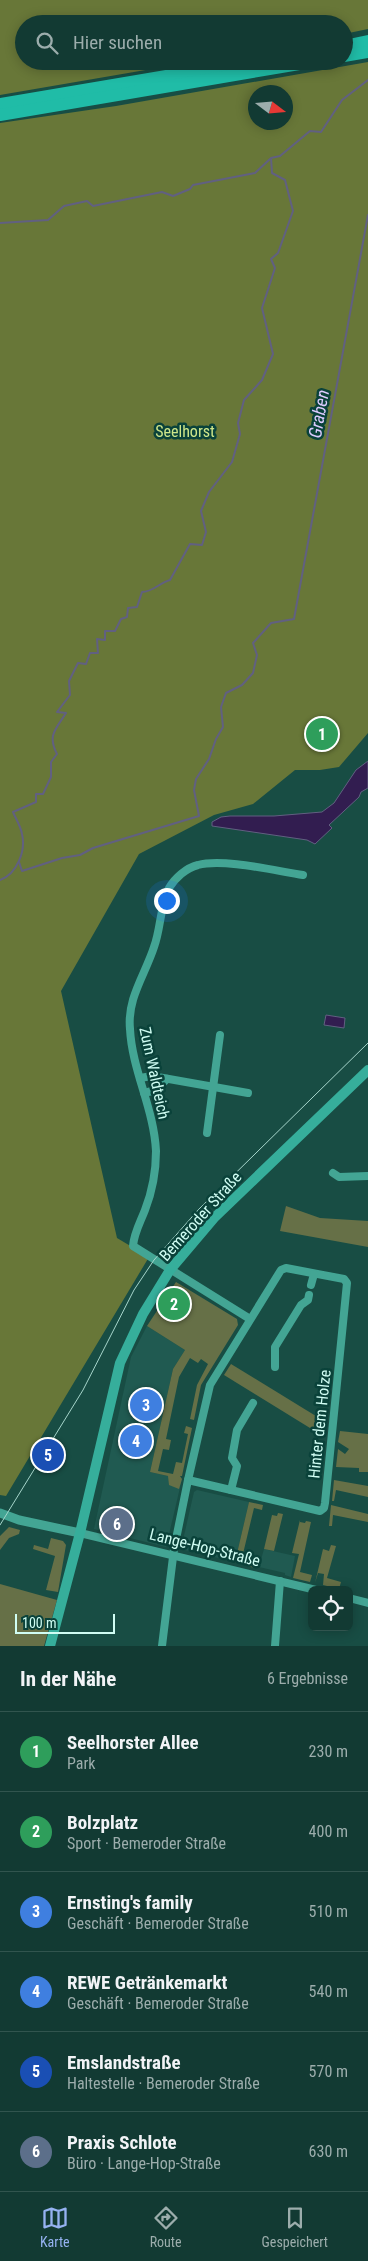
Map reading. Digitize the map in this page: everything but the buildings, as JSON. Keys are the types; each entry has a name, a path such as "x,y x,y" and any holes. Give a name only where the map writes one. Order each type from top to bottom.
{"highway":[{"path":"353,44 368,42"},
{"path":"353,54 368,52"},
{"path":"0,104 202,70"},
{"path":"0,115 264,70"}],"main road":[{"name":"Bemeroder Straße","path":"50,1646 80,1533 121,1358 143,1314 170,1270 225,1206 368,1070"}],"street":[{"name":"Zum Waldteich","path":"170,1270 133,1246 134,1234 149,1198 155,1167 154,1137 130,1030 130,1011 134,993 156,943 165,899 176,878 196,865 207,863 303,875"},
{"path":"207,1133 220,1035"},
{"path":"140,1078 152,1076 213,1085 248,1093"},
{"path":"144,1092 156,1090 166,1079"},
{"path":"333,1173 339,1177 368,1176"},
{"name":"Hinter dem Holze","path":"162,1646 173,1555 188,1480 210,1385 282,1269 344,1279 347,1284 324,1507 322,1510 317,1511 188,1480"},
{"path":"170,1270 250,1319"},
{"path":"311,1285 314,1274"},
{"path":"275,1367 275,1347 302,1305 308,1300 309,1295"},
{"path":"231,1490 237,1466 232,1458 238,1430 253,1403"},
{"name":"Lange-Hop-Straße","path":"0,1513 19,1520 308,1588"},
{"path":"274,1646 280,1581"},
{"path":"353,1599 368,1603"}],"shaded area":[{"path":"368,761 368,788 361,792 359,797 329,825 332,828 315,844 307,840 212,826 212,822 221,817 274,816 322,812 334,803 356,770"},
{"path":"326,1015 345,1018 344,1028 324,1025"},
{"path":"147,1326 185,1350 173,1369 150,1472 182,1479 166,1547 94,1529 131,1357"},
{"path":"197,1490 249,1502 235,1562 181,1549 194,1492"},
{"path":"264,1549 295,1556 291,1577 285,1575 285,1573 259,1567"}],"green space":[{"path":"0,0 368,0 368,29 353,32 353,15 15,15 15,70 146,70 0,95"},
{"name":"Seelhorst","path":"368,62 368,733 339,767 320,770 295,770 253,804 214,815 139,854 61,991 117,1238 149,1257 6,1496 0,1495 0,123 116,106 322,70 353,70 353,65"},
{"path":"286,1206 320,1218 368,1221 368,1247 280,1231"},
{"path":"176,1282 237,1319 238,1325 201,1385 194,1420 190,1419 197,1385 208,1364 201,1359 198,1363 190,1358 179,1377 166,1439 171,1440 169,1450 163,1449 158,1471 173,1474 176,1462 182,1463 188,1434 184,1433 186,1426 192,1428 182,1476 180,1476 182,1479 179,1489 169,1485 168,1476 150,1472 173,1369 185,1350 147,1326"},
{"path":"231,1364 324,1421 323,1436 224,1375"},
{"path":"340,1431 368,1434 368,1472 359,1472 359,1468 336,1467 338,1449 345,1454 349,1449 338,1442"},
{"path":"334,1480 368,1486 368,1497 336,1490 334,1501 332,1501"},
{"path":"249,1502 263,1505 262,1510 254,1508 242,1558 255,1561 254,1568 235,1562"},
{"path":"331,1505 368,1514 368,1522 333,1515 332,1526 329,1526"},
{"path":"278,1513 283,1514 274,1551 264,1549 272,1515 277,1516"},
{"path":"300,1520 300,1522 305,1523 306,1521 311,1522 300,1572 312,1575 310,1582 293,1578 299,1554 292,1553"},
{"path":"9,1527 20,1530 19,1534 9,1538 0,1550 0,1536"},
{"path":"51,1538 63,1541 66,1545 58,1592 46,1590 55,1556 33,1549 34,1545 48,1549"},
{"path":"331,1545 336,1546 327,1578 341,1582 340,1586 323,1585 324,1574 318,1573 315,1583 323,1549 329,1551"},
{"path":"0,1584 57,1600 44,1646 0,1646"}],"waterway":[{"path":"0,880 11,873 19,861 23,848 20,826 13,812 36,802 36,794 43,794 51,777 51,762 57,754 53,742 54,732 66,713 57,712 70,695 69,681 78,663 86,664 90,653 98,653 97,639 105,640 105,631 115,631 121,619 127,617 128,608 137,607 142,592 149,591 170,580 190,544 202,545 206,532 201,511 209,492 232,462 240,434 238,423 244,400 262,380 273,354 262,308 275,268 271,259 278,253 293,211 285,180 272,173 271,158 280,156 310,131 321,132 342,100 368,80"},
{"path":"0,223 48,220 64,206 87,201 93,206 162,192 173,196 190,189 193,185 255,173 270,159"},
{"name":"Graben","path":"19,862 22,871 62,858 80,855 93,848 199,816 194,790 196,779 209,759 216,739 223,727 221,707 226,693 242,685 253,673 257,655 253,643 271,623 294,619 368,215"}],"tram line":[{"path":"0,1525 83,1390 134,1290 154,1260 199,1209 368,1043"}],"place":[{"name":"Seelhorster Allee","path":"322,734"},
{"name":"Bolzplatz","path":"174,1304"},
{"name":"Ernsting's family","path":"146,1405"},
{"name":"REWE Getränkemarkt","path":"136,1441"},
{"name":"Emslandstraße","path":"48,1455"},
{"name":"Praxis Schlote","path":"117,1524"}]}
